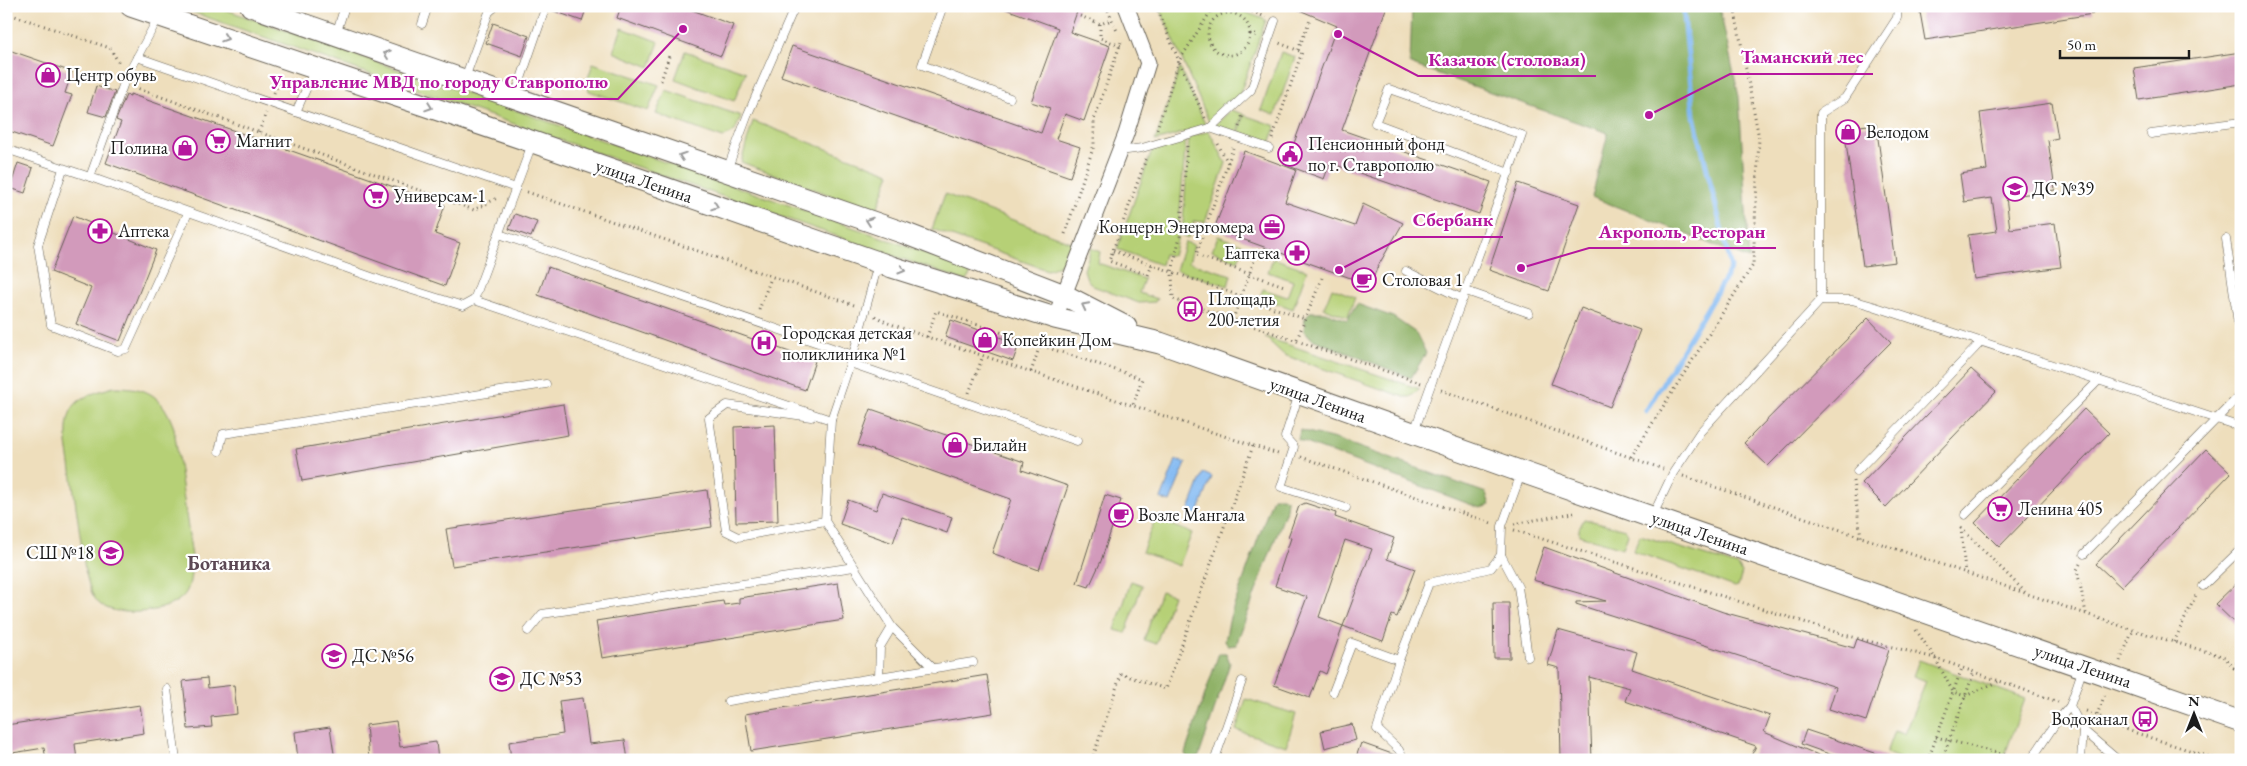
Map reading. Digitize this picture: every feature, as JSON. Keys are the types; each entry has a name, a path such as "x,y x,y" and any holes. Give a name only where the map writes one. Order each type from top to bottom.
{"main road":[{"name":"улица Ленина","path":"131,6 161,11 314,69 533,142 878,262 1055,318 1160,343 1522,472 2241,722"},
{"name":"улица Ленина","path":"255,7 904,233 1064,295 1160,343"}],"street":[{"path":"1055,318 1120,150 1148,63 1126,6"}],"lane":[{"path":"335,36 345,6"},
{"path":"422,24 428,6"},
{"path":"464,80 488,12 496,6"},
{"path":"514,98 546,6"},
{"path":"726,171 751,106 794,9 780,6"},
{"path":"943,6 922,65 1010,98"},
{"path":"1652,516 1674,473 1700,432 1821,300 1821,113 1845,98 1897,18 1898,6"},
{"path":"90,177 126,77 161,11"},
{"path":"1120,150 1151,146 1210,128 1251,90 1275,21"},
{"path":"137,57 516,188"},
{"path":"296,112 314,69"},
{"path":"1414,434 1430,386 1466,291 1509,173 1522,135 1389,89 1375,123 1509,173"},
{"path":"2151,134 2241,122"},
{"path":"1210,128 1269,148"},
{"path":"6,149 463,306 474,300 533,142"},
{"path":"63,169 38,245 51,325 118,351 126,348 188,213"},
{"path":"499,234 755,322 966,403 1077,441"},
{"path":"2226,238 2241,344"},
{"path":"878,262 851,359 831,420 826,521 892,627 934,669"},
{"path":"1406,272 1463,299"},
{"path":"1466,291 1529,313"},
{"path":"474,300 831,420"},
{"path":"1821,300 1852,300 2241,427"},
{"path":"1857,471 1982,341"},
{"path":"1965,514 2099,380"},
{"path":"219,451 223,434 546,384"},
{"path":"1299,393 1285,437 1294,447 1294,454 1281,487 1346,508"},
{"path":"2084,554 2241,394"},
{"path":"826,521 738,537 726,530 709,418 727,405 831,420"},
{"path":"1522,472 1502,526 1501,556 1518,587 1528,657"},
{"path":"2203,586 2241,549"},
{"path":"1404,760 1399,750 1377,729 1399,660 1429,583 1491,568 1501,556"},
{"path":"528,632 542,614 854,567"},
{"path":"879,678 880,648 892,627"},
{"path":"1333,692 1352,643 1399,660"},
{"path":"728,700 973,662"},
{"path":"2030,760 2054,724 2070,706 2083,666"},
{"path":"1218,760 1215,759 1242,681"},
{"path":"167,689 176,760"},
{"path":"2070,706 2082,730 2118,760"},
{"path":"2081,760 2082,730"}],"path":[{"path":"1065,234 1094,145 1094,120 1122,43 1106,6"},
{"path":"1156,6 1179,61 1228,162 1196,255 1284,286"},
{"path":"1152,266 1148,276 1109,261 1151,146 1179,61 1214,6"},
{"path":"1238,6 1275,21"},
{"path":"1631,458 1753,266 1759,138 1734,6"},
{"path":"6,13 110,48 132,86 474,210 516,188 864,309 888,323 983,356 1283,456 1294,454 1502,526 1845,635 1935,658 2097,715 2115,726 2219,760"},
{"path":"1222,15 1237,15 1248,26 1250,34 1246,47 1240,52 1227,54 1214,49 1210,43 1208,30 1211,24 1222,15"},
{"path":"1080,16 1100,24 1112,20"},
{"path":"1207,17 1211,24"},
{"path":"1298,50 1310,20"},
{"path":"1100,24 1100,38 1120,46"},
{"path":"1250,34 1302,52 1269,148"},
{"path":"661,81 670,53"},
{"path":"1188,135 1180,236 1172,272 1173,299 1297,339 1674,473 2086,614 2225,657 2234,668 2241,670"},
{"path":"1113,251 1305,319"},
{"path":"1233,319 1254,261"},
{"path":"755,322 771,278"},
{"path":"1297,339 1322,278"},
{"path":"927,337 936,311 1040,345 1142,379 1133,405"},
{"path":"1031,372 1040,345"},
{"path":"966,403 983,356"},
{"path":"1092,760 1121,674 1166,689 1253,446"},
{"path":"1857,471 1852,483 1861,537"},
{"path":"1965,514 1961,528 1965,572"},
{"path":"1961,528 2028,594"},
{"path":"2084,554 2077,570 2086,614"},
{"path":"2174,642 2193,600 2203,586"},
{"path":"2234,668 2241,655"},
{"path":"1935,658 1953,692 1965,696 2001,681"},
{"path":"1928,760 1962,668"},
{"path":"1942,760 1974,672"},
{"path":"1936,737 2021,760"}],"green space":[{"path":"184,6 215,6 901,244 970,271 970,275 966,281 186,10"},
{"path":"1159,6 1230,6 1266,20 1238,99 1210,124"},
{"path":"1412,6 1719,6 1739,97 1749,259 1592,197 1608,133 1410,64"},
{"path":"622,28 659,42 650,67 613,52"},
{"path":"685,51 746,72 734,101 675,79"},
{"path":"1281,52 1295,57 1275,115 1261,110"},
{"path":"593,63 659,85 648,111 589,91 587,81"},
{"path":"1180,68 1206,126 1155,141"},
{"path":"666,90 741,116 735,131 723,138 656,114"},
{"path":"1231,110 1243,114 1236,136 1213,127"},
{"path":"1244,115 1276,126 1269,147 1238,136"},
{"path":"753,121 890,173 876,212 741,162"},
{"path":"1209,131 1226,163 1205,222 1194,221 1188,238 1182,236 1189,137"},
{"path":"1186,138 1178,236 1173,256 1164,254 1161,265 1117,249 1153,148"},
{"path":"945,194 1073,243 1061,264 1047,270 932,229"},
{"path":"1218,236 1244,245 1238,261 1212,251"},
{"path":"1185,242 1194,245 1189,262 1231,275 1228,286 1176,270"},
{"path":"1091,248 1100,252 1098,263 1144,279 1139,293 1157,299 1155,302 1139,303 1093,286 1087,279 1084,270"},
{"path":"1273,258 1307,270 1293,309 1260,297 1263,289 1287,297 1293,281 1268,272"},
{"path":"1332,288 1355,297 1348,317 1324,308"},
{"path":"1357,304 1393,317 1416,333 1426,353 1411,378 1312,339 1304,330 1305,319 1310,312 1325,312 1347,320"},
{"path":"1265,337 1420,389 1410,397 1404,397 1284,355"},
{"path":"114,387 126,387 145,391 159,401 169,417 174,428 192,557 190,581 185,594 169,606 145,611 132,612 109,609 101,605 92,594 85,570 67,443 68,419 71,410 76,404 91,394"},
{"path":"1300,430 1339,440 1486,493 1490,505 1480,508 1298,440"},
{"path":"1273,497 1282,497 1287,500 1286,510 1236,645 1228,646 1225,641 1230,617"},
{"path":"1155,519 1192,533 1179,566 1142,552"},
{"path":"1584,519 1625,529 1628,534 1623,548 1579,535 1579,529"},
{"path":"1640,535 1738,566 1742,573 1738,586 1735,587 1633,551"},
{"path":"1131,581 1142,585 1126,633 1115,630"},
{"path":"1161,591 1173,595 1156,644 1144,640"},
{"path":"1219,653 1226,653 1230,663 1199,756 1193,759 1186,756 1185,753"},
{"path":"1919,660 2025,699 2003,760 1904,760 1886,753 1894,731 1904,734 1926,681 1913,676"},
{"path":"1246,699 1296,714 1286,746 1236,730"}],"water":[{"path":"1176,460 1186,463 1170,502 1161,499"},
{"path":"1203,473 1212,477 1197,516 1188,512"}],"building":[{"path":"551,6 587,6 582,21 551,10"},
{"path":"621,6 681,6 733,25 721,56 617,18"},
{"path":"1003,6 1079,6 1070,32 1110,46 1084,121 1065,114 1056,139 1080,147 1070,177 781,76 792,46 1041,133 1050,108 1031,102 1058,28 1003,8"},
{"path":"1290,6 1387,6 1342,130 1491,182 1479,214 1330,163 1324,179 1286,165 1337,26"},
{"path":"1954,6 2092,6 2093,14 1925,40 1920,12"},
{"path":"493,23 529,36 522,56 486,43"},
{"path":"6,49 72,72 65,93 72,95 53,146 6,130"},
{"path":"2241,52 2241,84 2139,100 2134,68"},
{"path":"96,86 115,92 106,117 88,112"},
{"path":"130,94 445,205 435,234 460,243 445,286 106,163 121,122 116,120 126,95 130,96"},
{"path":"2052,103 2058,138 2048,140 2055,190 2006,197 2010,229 2055,223 2061,267 1974,279 1968,235 1997,231 1992,198 1964,202 1960,174 1987,170 1980,113"},
{"path":"1876,124 1895,262 1863,266 1844,128"},
{"path":"1244,151 1296,170 1285,202 1355,226 1363,204 1403,223 1378,266 1370,285 1214,229"},
{"path":"18,163 33,168 25,193 10,188"},
{"path":"1518,183 1579,204 1549,291 1489,270"},
{"path":"515,214 537,222 531,237 509,229"},
{"path":"73,216 156,250 120,341 76,324 91,288 51,272"},
{"path":"548,267 815,361 805,390 538,295"},
{"path":"1581,308 1640,330 1610,407 1551,384"},
{"path":"1868,318 1891,342 1768,466 1744,443"},
{"path":"951,320 1019,344 1013,361 945,337"},
{"path":"1971,369 1996,392 1886,507 1862,483"},
{"path":"563,404 568,435 302,481 296,449"},
{"path":"871,409 1024,462 1022,470 1068,486 1039,570 992,553 1011,499 858,445"},
{"path":"2084,409 2109,433 1999,547 1975,523"},
{"path":"775,425 778,521 736,522 734,427"},
{"path":"2206,449 2231,473 2121,587 2096,564"},
{"path":"707,490 712,527 452,566 446,529"},
{"path":"882,493 952,517 947,533 902,517 893,543 840,524 848,500 876,510"},
{"path":"1105,495 1121,500 1101,561 1089,587 1077,583"},
{"path":"1305,503 1336,513 1335,517 1394,538 1387,559 1415,569 1397,617 1392,615 1383,641 1343,626 1326,674 1320,671 1310,698 1274,685 1307,597 1275,586 1291,538 1288,537 1299,506","holes":["1345,540 1372,549 1343,626 1319,617"]},
{"path":"1544,547 1723,612 1854,648 1857,639 1889,650 1866,721 1829,709 1836,687 1576,604 1576,602 1606,601 1533,580"},
{"path":"2241,579 2241,629 2215,604"},
{"path":"838,583 844,620 602,658 596,621 723,601 724,605 739,603 739,598"},
{"path":"1493,603 1509,603 1510,658 1494,658"},
{"path":"1558,630 1637,652 1632,669 1770,716 1764,732 1830,760 1749,760 1756,746 1625,701 1630,688 1589,677 1592,760 1561,760 1559,668 1548,665"},
{"path":"987,675 993,713 751,751 745,714"},
{"path":"207,678 208,688 234,685 237,714 211,717 212,727 188,729 183,681"},
{"path":"583,698 589,744 625,740 628,760 511,760 509,742 563,734 559,701"},
{"path":"140,705 144,733 75,744 77,760 46,760 44,748 6,754 6,725"},
{"path":"396,721 400,747 436,742 438,760 369,760 366,725"},
{"path":"1352,724 1356,740 1325,748 1321,731"},
{"path":"330,727 335,760 298,760 295,732"},
{"path":"1806,730 1887,757 1886,760 1846,760 1801,744"},
{"path":"1361,743 1395,755 1398,760 1355,760"}],"waterway":[{"path":"1646,411 1731,268 1694,116 1683,6"}],"place":[{"name":"Управление МВД по городу Ставрополю","path":"683,29"},
{"name":"Казачок (столовая)","path":"1338,34"},
{"name":"Центр обувь","path":"48,75"},
{"name":"Таманский лес","path":"1649,115"},
{"name":"Велодом","path":"1848,132"},
{"name":"Магнит","path":"218,141"},
{"name":"Полина","path":"185,148"},
{"name":"Пенсионный фонд по г. Ставрополю","path":"1290,154"},
{"name":"ДС №39","path":"2015,189"},
{"name":"Универсам-1","path":"376,196"},
{"name":"Концерн Энергомера","path":"1272,227"},
{"name":"Аптека","path":"100,231"},
{"name":"Еаптека","path":"1297,253"},
{"name":"Акрополь, Ресторан","path":"1521,268"},
{"name":"Сбербанк","path":"1339,270"},
{"name":"Столовая 1","path":"1364,280"},
{"name":"Площадь 200-летия","path":"1190,309"},
{"name":"Копейкин Дом","path":"985,340"},
{"name":"Городская детская поликлиника №1","path":"764,343"},
{"name":"Билайн","path":"955,445"},
{"name":"Ленина 405","path":"2000,509"},
{"name":"Возле Мангала","path":"1121,515"},
{"name":"СШ №18","path":"111,553"},
{"name":"ДС №56","path":"334,656"},
{"name":"ДС №53","path":"502,679"},
{"name":"Водоканал","path":"2145,719"}],"district":[{"name":"Ботаника","path":"229,563"}]}
